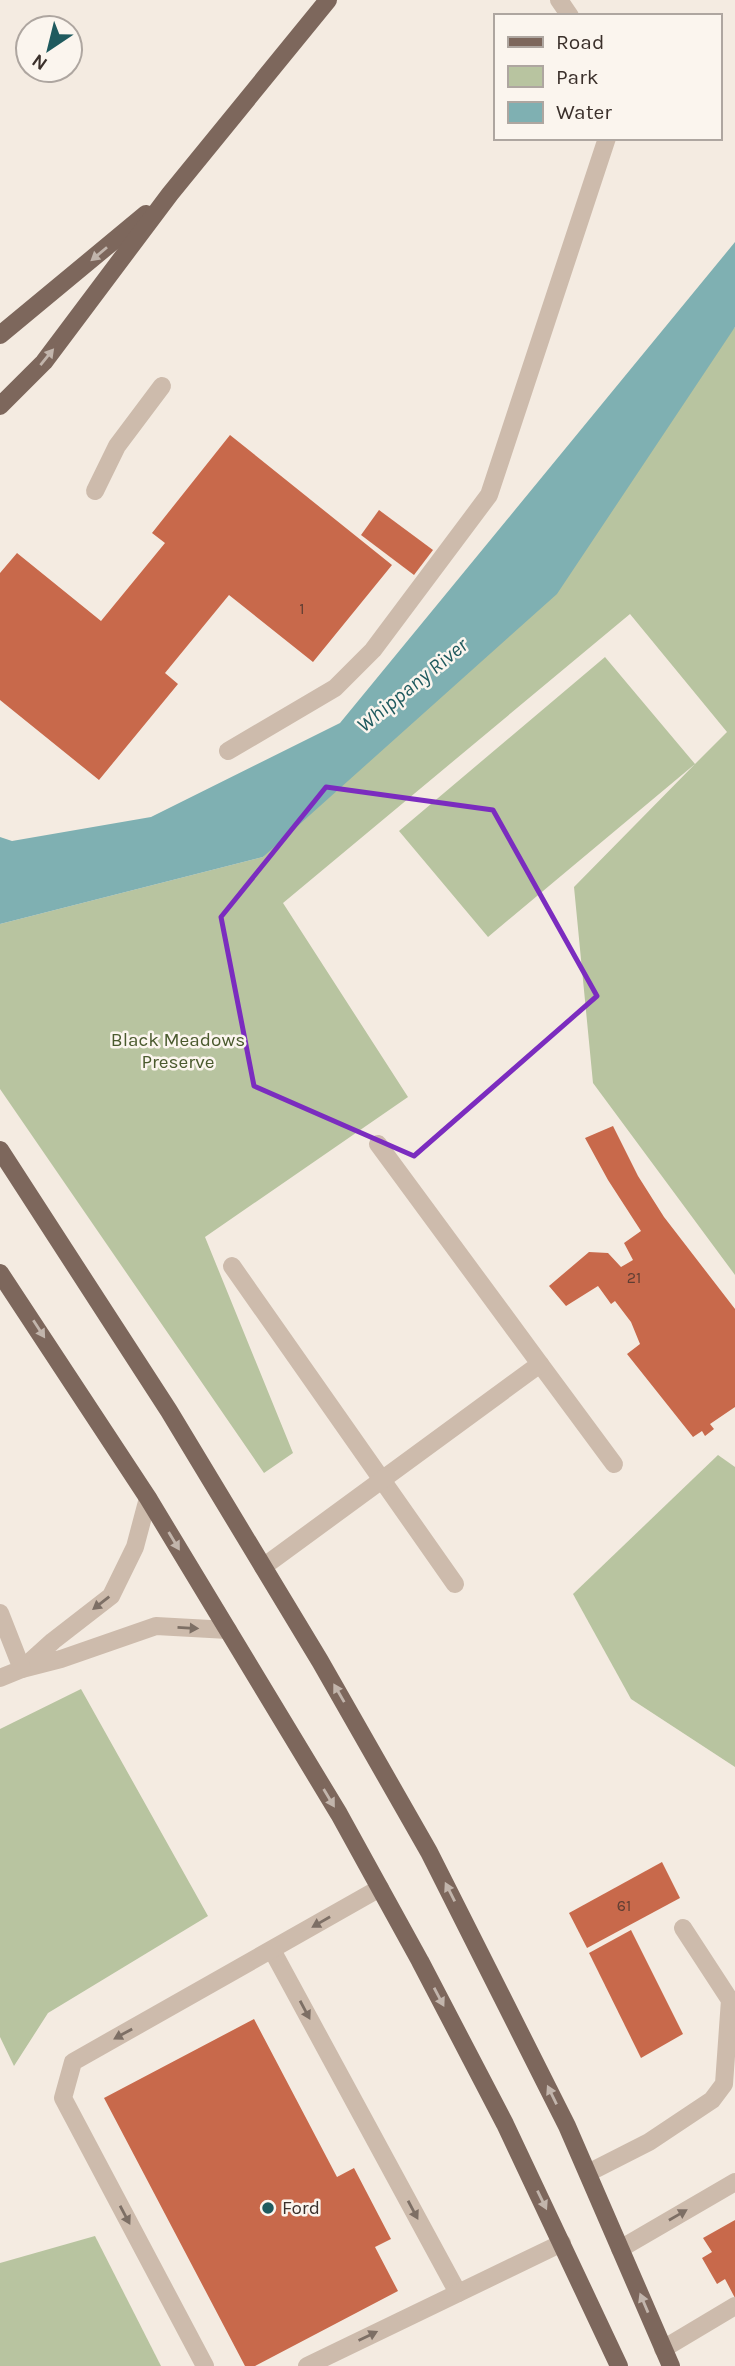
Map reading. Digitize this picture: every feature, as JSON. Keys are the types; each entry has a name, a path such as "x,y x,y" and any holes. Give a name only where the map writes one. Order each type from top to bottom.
{"main road":[{"path":"0,406 44,362 170,194 328,0"},
{"path":"0,334 170,194"},
{"path":"0,1150 169,1411 320,1661 429,1852 567,2126 671,2366"},
{"path":"0,1273 148,1498 340,1814 505,2123 619,2366"}],"lane":[{"path":"228,751 335,688 373,650 489,495 606,140"},
{"path":"94,491 117,446 162,386"},
{"path":"378,1144 614,1464"},
{"path":"232,1266 454,1584"},
{"path":"263,1567 540,1364"},
{"path":"22,1668 52,1641 111,1596 135,1547 148,1498"},
{"path":"0,1613 22,1668"},
{"path":"0,1678 22,1668 81,1653 156,1626 228,1630"},
{"path":"205,2366 62,2098 73,2062 380,1888"},
{"path":"588,2173 649,2142 712,2100 724,2084 730,2000 684,1928"},
{"path":"272,1950 458,2293"},
{"path":"620,2249 735,2182"},
{"path":"307,2366 562,2243"},
{"path":"663,2349 735,2306"}],"highlighted area":[{"path":"326,787 493,810 597,996 414,1156 254,1086 221,917"}],"green space":[{"name":"Black Meadows Preserve","path":"735,327 735,1275 593,1083 574,887 727,732 630,614 283,903 408,1097 205,1237 293,1453 264,1473 0,1089 0,924 263,857"},
{"path":"605,657 695,764 488,937 399,831"},
{"path":"718,1455 735,1467 735,1767 631,1699 573,1594"},
{"path":"81,1689 208,1916 48,2013 14,2066 0,2037 0,1729"},
{"path":"95,2236 161,2366 0,2366 0,2263"}],"water":[{"name":"Whippany River","path":"735,242 735,327 557,594 263,857 0,924 0,837 12,841 151,817 340,723"}],"building":[{"path":"230,435 392,565 313,662 229,595 165,673 178,684 99,780 0,700 0,573 17,553 101,621 165,543 152,533"},
{"path":"379,510 433,550 414,575 361,535"},
{"path":"613,1126 638,1176 664,1217 735,1309 735,1407 710,1424 714,1429 705,1436 702,1431 693,1437 627,1354 640,1344 631,1322 615,1301 611,1304 598,1286 566,1306 549,1286 589,1252 608,1253 621,1267 633,1260 624,1243 641,1231 585,1138"},
{"path":"662,1862 680,1898 587,1948 569,1913"},
{"path":"631,1930 683,2034 641,2058 589,1953"},
{"name":"Ford","path":"254,2019 337,2177 354,2168 391,2239 375,2247 398,2291 255,2366 245,2366 104,2098"},
{"path":"735,2220 735,2298 725,2279 717,2284 702,2258 712,2252 703,2238"}],"place":[{"name":"Ford","path":"268,2208"}]}
